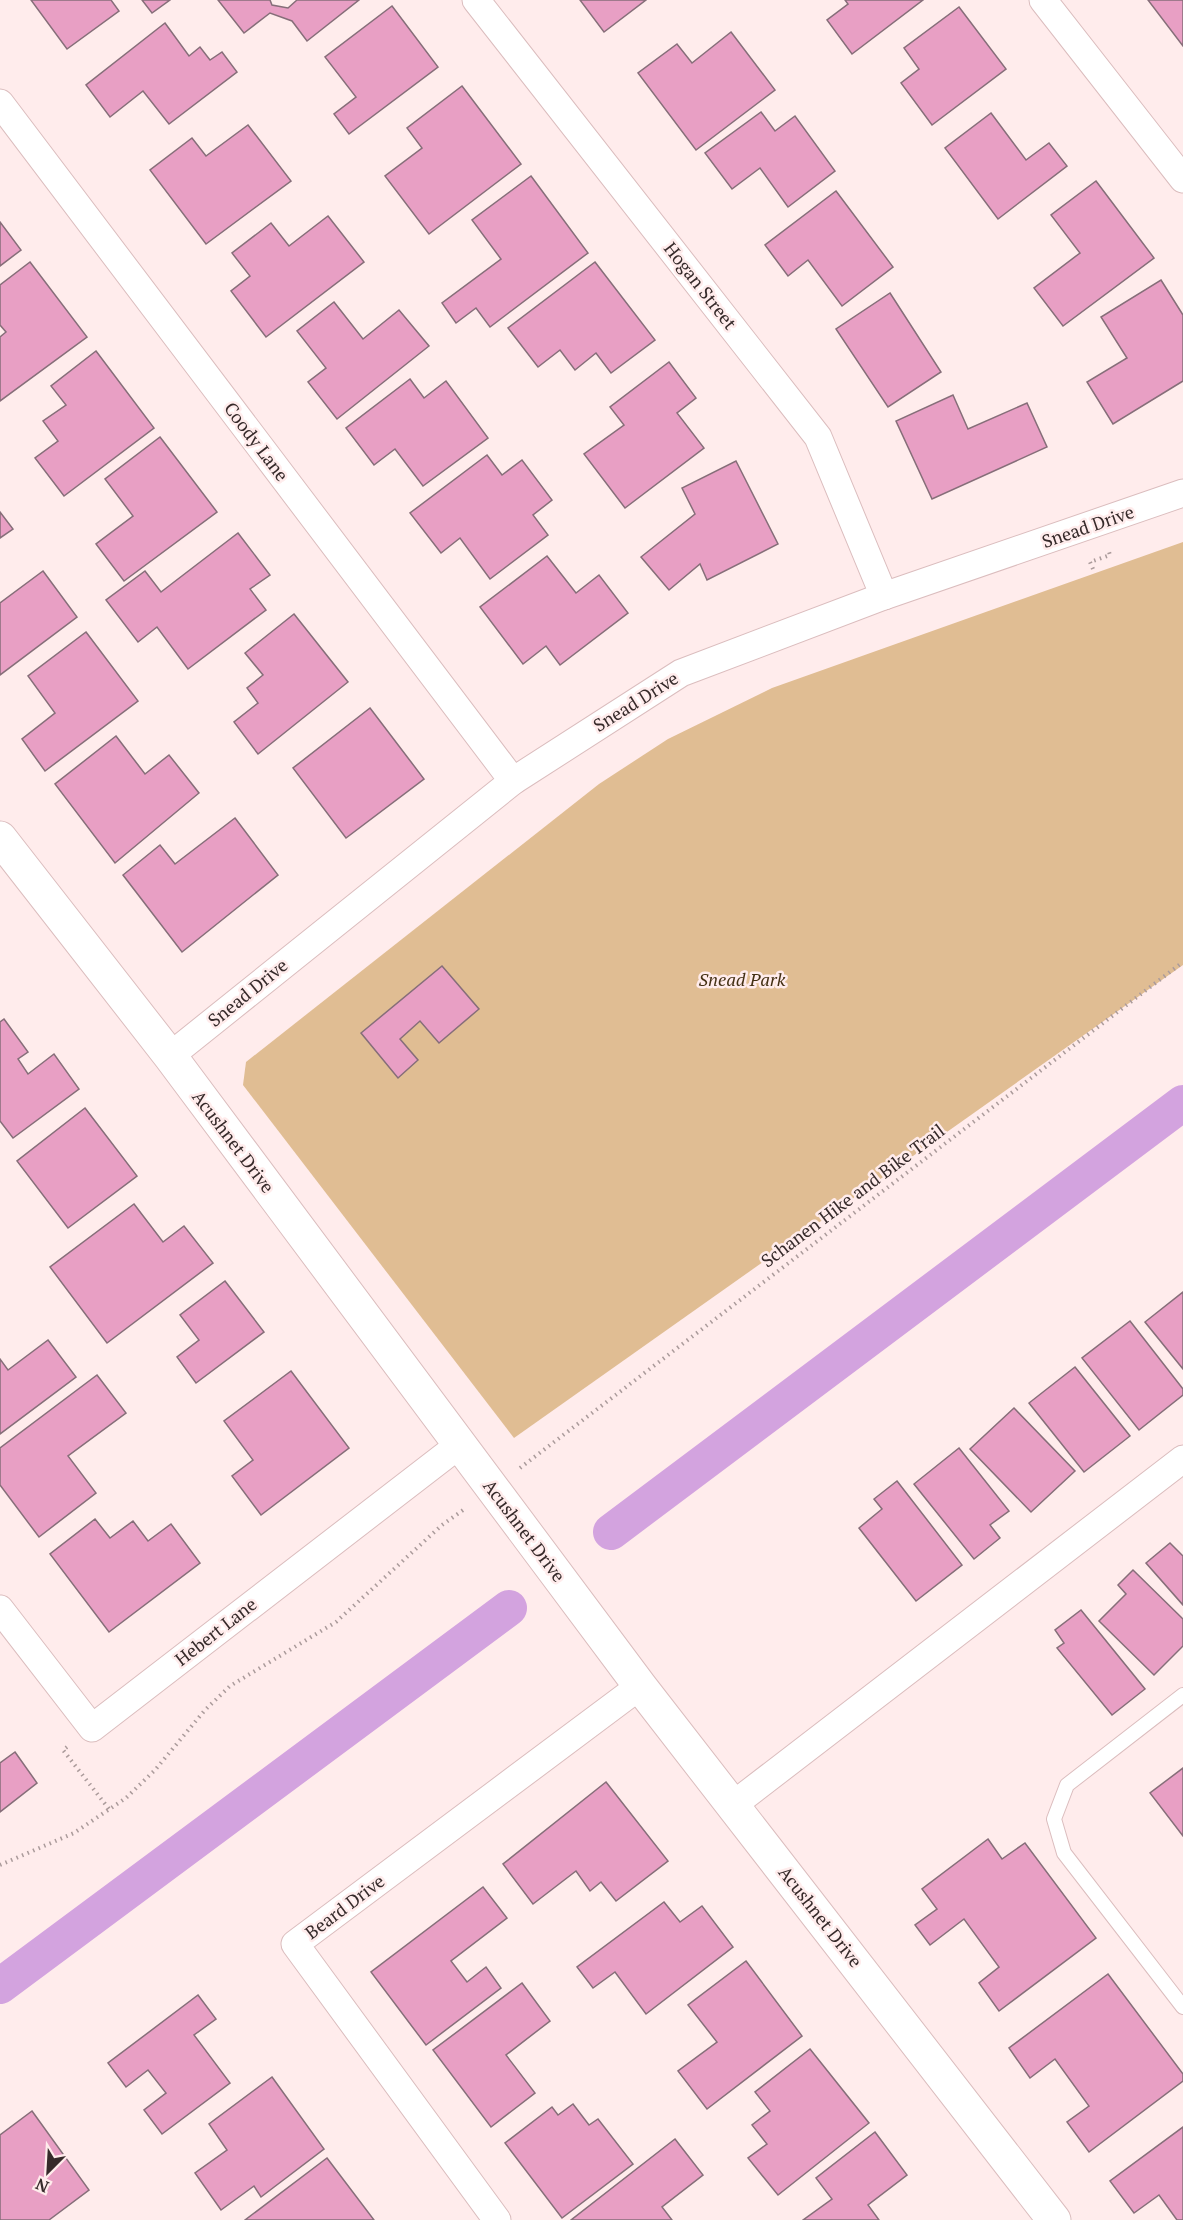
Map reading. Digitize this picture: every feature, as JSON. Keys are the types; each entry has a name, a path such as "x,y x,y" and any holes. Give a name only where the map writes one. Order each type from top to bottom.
{"street":[{"name":"Hogan Street","path":"477,0 818,437 884,596"},
{"path":"1043,0 1183,179"},
{"name":"Coody Lane","path":"0,103 513,781"},
{"name":"Snead Drive","path":"170,1056 513,781 681,673 884,596 1183,493"},
{"name":"Acushnet Drive","path":"0,838 170,1056 640,1686 1054,2220"},
{"name":"Hebert Lane","path":"92,1728 459,1444"},
{"path":"733,1805 1183,1459"},
{"path":"0,1609 92,1728"},
{"name":"Beard Drive","path":"497,2220 295,1944 640,1686"}],"lane":[{"path":"1183,1695 1067,1785 1054,1819 1064,1853 1183,2007"}],"path":[{"name":"Schanen Hike and Bike Trail","path":"540,1452 1183,962"},
{"path":"0,1865 74,1833 126,1798 155,1770 205,1710 230,1686 336,1622 442,1525"},
{"path":"92,1728 63,1750 109,1809"}],"green space":[{"name":"Snead Park","path":"1183,542 1183,965 514,1438 243,1085 246,1062 599,784 668,739 772,688"}],"building":[{"path":"31,0 111,0 119,11 67,49"},
{"path":"142,0 170,0 152,13"},
{"path":"218,0 270,0 272,5 288,8 297,0 359,0 307,41 292,21 270,13 244,33"},
{"path":"580,0 646,0 604,32"},
{"path":"845,0 923,0 852,54 827,20 848,4"},
{"path":"1148,0 1183,0 1183,46"},
{"path":"392,6 438,67 349,134 334,114 356,97 325,57"},
{"path":"959,7 1006,69 932,125 901,83 919,69 904,48"},
{"path":"165,23 189,56 200,47 210,60 222,52 237,72 169,124 143,91 110,117 86,85"},
{"path":"731,32 775,90 696,150 638,73 677,44 692,63"},
{"path":"462,86 521,164 429,234 385,176 422,148 407,128"},
{"path":"761,112 775,131 795,116 835,171 788,207 760,168 732,189 705,153"},
{"path":"991,113 1026,160 1049,143 1067,166 998,219 945,148"},
{"path":"248,125 291,181 206,244 150,170 192,138 206,156"},
{"path":"531,176 588,253 490,327 476,308 456,323 442,303 501,259 472,220"},
{"path":"1096,181 1154,258 1063,326 1034,288 1080,253 1051,215"},
{"path":"836,191 893,267 842,306 808,260 788,276 765,245"},
{"path":"328,216 364,262 266,337 231,291 250,276 232,253 271,223 289,246"},
{"path":"0,222 21,250 0,266"},
{"path":"30,262 87,337 0,401 0,337 6,332 0,325 0,285"},
{"path":"595,262 655,340 611,373 596,353 575,370 560,350 538,367 508,328"},
{"path":"1161,280 1183,315 1183,381 1113,424 1087,382 1127,358 1101,317"},
{"path":"890,293 941,372 888,407 836,329"},
{"path":"334,302 363,339 399,310 429,346 337,419 308,382 326,368 297,331"},
{"path":"96,351 154,428 64,496 35,458 58,441 43,421 66,405 51,386"},
{"path":"669,362 696,398 677,413 704,448 625,508 584,454 624,425 610,407"},
{"path":"410,379 424,398 446,381 488,438 423,486 395,449 374,465 346,428"},
{"path":"953,395 968,429 1027,403 1047,447 932,499 896,421"},
{"path":"160,437 217,512 124,581 96,544 133,516 105,479"},
{"path":"487,455 502,475 522,460 552,500 533,515 548,535 490,579 460,538 441,553 410,513"},
{"path":"736,461 778,544 707,580 700,564 669,590 641,557 695,514 682,488"},
{"path":"0,512 13,529 0,538"},
{"path":"238,533 270,575 250,589 266,610 188,669 157,627 138,642 106,600 145,571 161,592"},
{"path":"547,556 576,593 599,575 628,613 560,665 546,646 523,664 480,607"},
{"path":"43,571 77,617 0,675 0,603"},
{"path":"294,614 348,682 258,754 234,722 258,703 247,688 263,675 245,653"},
{"path":"86,632 138,701 45,771 22,739 55,713 28,676"},
{"path":"370,708 424,779 346,838 293,768"},
{"path":"116,736 145,774 169,755 199,793 115,863 55,784"},
{"path":"235,818 278,875 182,952 123,875 160,845 175,864"},
{"path":"442,966 479,1009 439,1043 420,1021 400,1039 418,1060 398,1078 361,1033"},
{"path":"4,1019 28,1052 18,1059 28,1074 54,1054 79,1089 13,1138 0,1121 0,1022"},
{"path":"85,1108 137,1176 68,1228 17,1161"},
{"path":"134,1204 163,1242 184,1226 213,1263 107,1343 50,1267"},
{"path":"225,1281 264,1332 196,1383 177,1357 199,1340 180,1315"},
{"path":"1183,1292 1183,1369 1145,1322"},
{"path":"1130,1321 1183,1389 1183,1395 1139,1430 1082,1358"},
{"path":"48,1340 76,1377 0,1434 0,1359 8,1370"},
{"path":"1075,1367 1130,1436 1084,1472 1029,1403"},
{"path":"291,1371 349,1448 261,1515 232,1476 253,1460 224,1421"},
{"path":"97,1375 126,1413 68,1456 96,1493 39,1537 0,1485 0,1448"},
{"path":"1014,1408 1075,1471 1031,1512 970,1449"},
{"path":"959,1448 1009,1511 990,1525 1000,1538 974,1559 914,1484"},
{"path":"897,1481 962,1565 916,1601 859,1528 882,1509 874,1499"},
{"path":"95,1519 110,1538 133,1521 148,1541 171,1524 200,1563 109,1632 50,1554"},
{"path":"1170,1543 1183,1556 1183,1605 1146,1563"},
{"path":"1133,1570 1183,1619 1183,1646 1154,1675 1099,1621 1126,1594 1118,1585"},
{"path":"1081,1610 1145,1689 1112,1715 1057,1648 1064,1643 1055,1630"},
{"path":"15,1752 37,1783 0,1812 0,1763"},
{"path":"1183,1768 1183,1836 1150,1793"},
{"path":"606,1782 668,1861 616,1901 601,1882 590,1891 576,1871 533,1904 503,1864"},
{"path":"988,1839 1002,1859 1025,1843 1096,1938 999,2011 979,1983 999,1967 964,1919 930,1945 915,1925 937,1909 922,1889"},
{"path":"483,1887 507,1918 451,1961 467,1982 486,1967 501,1988 426,2045 371,1972"},
{"path":"664,1902 680,1922 702,1906 733,1947 646,2014 615,1972 593,1988 577,1967"},
{"path":"746,1961 802,2036 707,2109 678,2071 717,2042 688,2005"},
{"path":"1108,1974 1183,2074 1183,2081 1089,2152 1067,2122 1089,2106 1055,2059 1030,2078 1009,2048"},
{"path":"522,1983 550,2021 506,2055 535,2093 491,2127 433,2050"},
{"path":"198,1995 216,2019 194,2035 230,2083 162,2134 144,2110 166,2093 148,2070 126,2087 108,2063"},
{"path":"810,2049 869,2123 778,2195 748,2158 767,2144 752,2125 770,2111 755,2092"},
{"path":"272,2077 324,2149 261,2197 254,2186 221,2210 195,2173 227,2150 209,2124"},
{"path":"573,2104 589,2125 598,2119 633,2164 562,2218 505,2143 552,2107 558,2115"},
{"path":"32,2111 89,2190 49,2220 0,2220 0,2135"},
{"path":"1183,2127 1183,2220 1177,2220 1159,2195 1134,2213 1110,2181"},
{"path":"875,2132 907,2175 868,2205 879,2220 803,2220 832,2199 816,2178"},
{"path":"675,2139 703,2175 662,2207 672,2220 571,2220"},
{"path":"327,2158 374,2220 245,2220"}],"waterway":[{"path":"611,1532 1183,1103"},
{"path":"0,1986 509,1608"}]}
